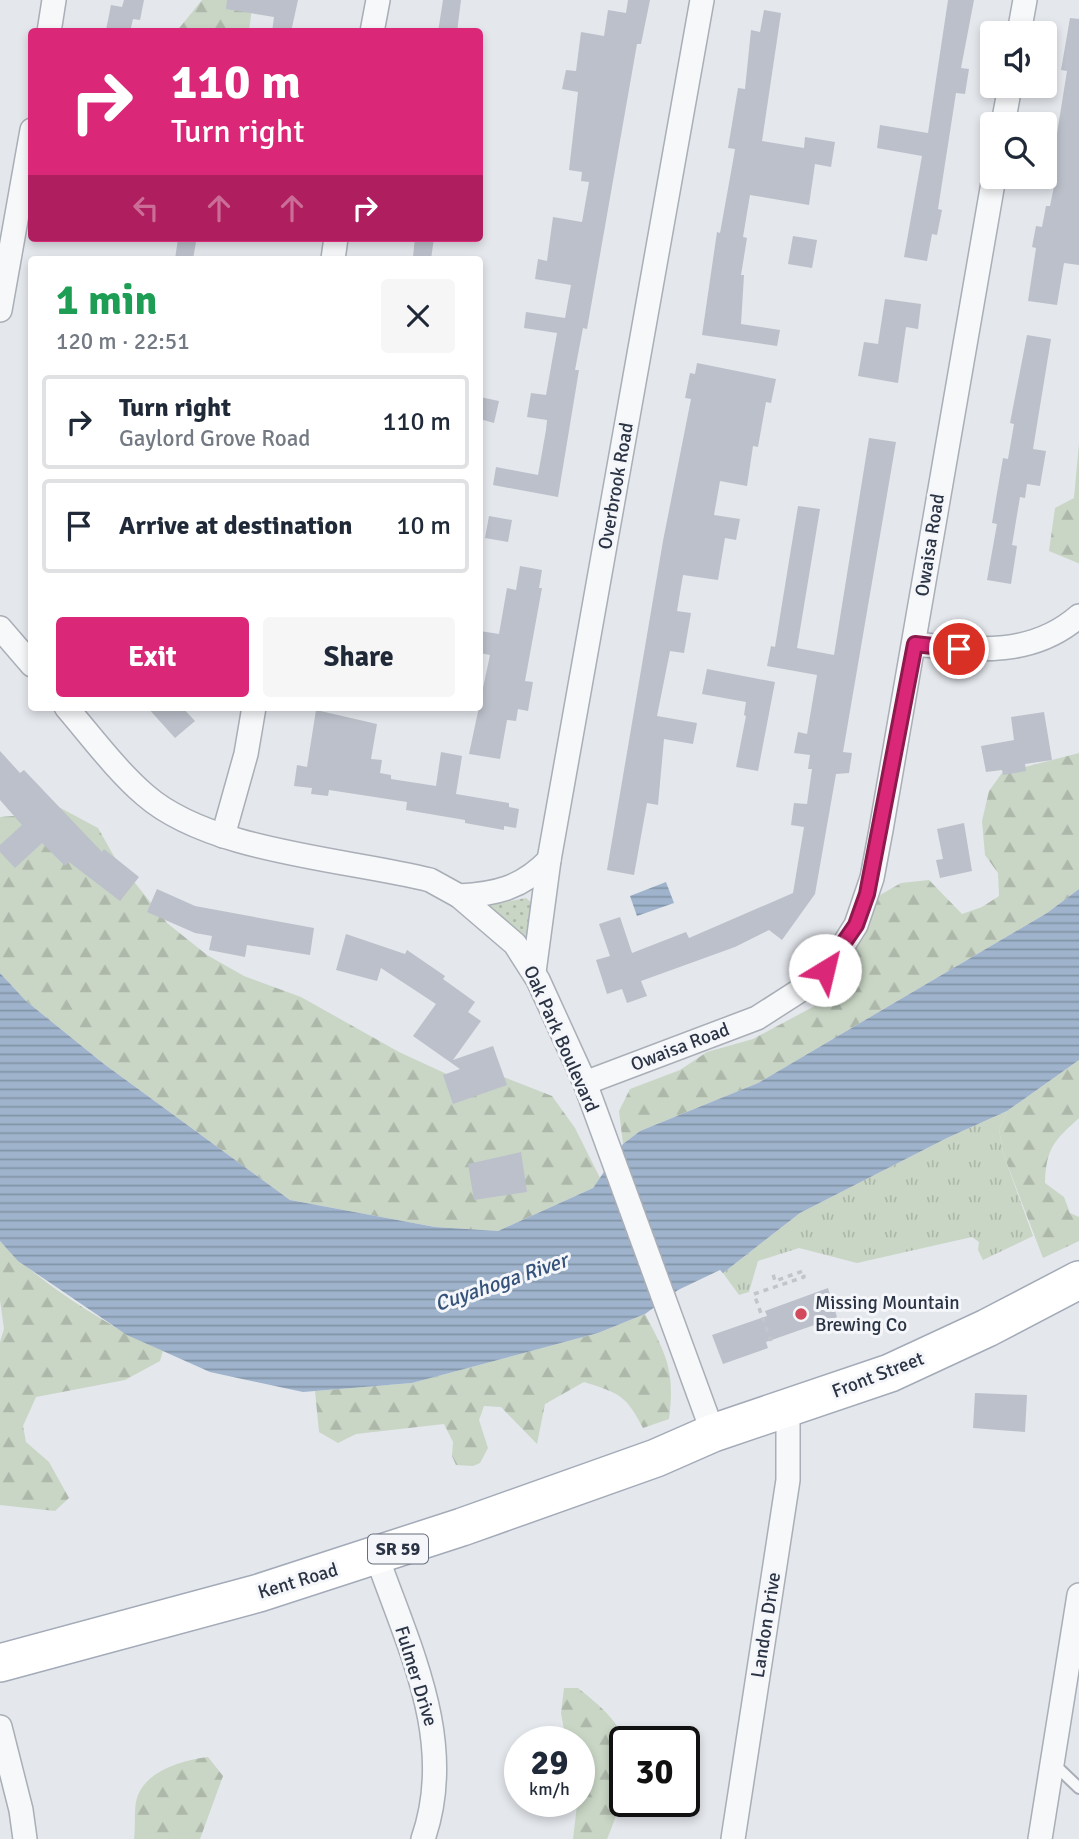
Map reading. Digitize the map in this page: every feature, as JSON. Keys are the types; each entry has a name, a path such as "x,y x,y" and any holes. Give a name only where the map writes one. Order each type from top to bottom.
{"main road":[{"name":"Front Street","path":"788,1410 915,1363 1079,1280"},
{"name":"Kent Road","path":"0,1663 259,1593 377,1557 656,1458 713,1433 788,1410"}],"street":[{"path":"50,28 54,0"},
{"path":"373,28 378,0"},
{"name":"Overbrook Road","path":"534,972 549,860 702,0"},
{"path":"1022,21 1026,0"},
{"path":"0,310 28,152"},
{"name":"Owaisa Road","path":"585,1083 766,1013 810,984 837,955 856,925 872,878 915,644 992,189"},
{"path":"915,644 986,651 1020,647 1056,633 1079,617"},
{"path":"0,628 28,660"},
{"name":"Oak Park Boulevard","path":"70,711 145,795 160,806 223,836 430,880 459,896 515,944 534,972 585,1083 713,1433"},
{"path":"223,836 246,754 253,711"},
{"path":"459,896 499,893 518,886 549,860"},
{"name":"Landon Drive","path":"733,1839 788,1480 788,1410"},
{"name":"Fulmer Drive","path":"377,1557 430,1713 436,1764 433,1797 423,1839"},
{"path":"1040,1839 1079,1595"},
{"path":"0,1727 22,1810 25,1839"}],"lane":[{"path":"1052,1762 1079,1787"}],"path":[{"path":"771,1341 754,1294 804,1277 803,1271 775,1281 773,1274"}],"green space":[{"path":"202,0 253,0 249,28 179,28"},
{"path":"1079,443 1078,563 1049,551 1055,508 1074,498"},
{"path":"1079,753 1079,889 1047,913 758,1083 640,1131 623,1144 619,1111 630,1089 680,1070 707,1052 753,1039 824,1001 845,980 867,919 880,895 901,883 929,880 962,914 982,907 999,896 998,873 985,855 982,821 989,791 1002,773"},
{"path":"55,805 98,828 115,858 167,923 207,955 244,976 301,997 399,1052 451,1076 496,1074 552,1096 575,1128 600,1178 593,1188 498,1231 435,1227 290,1200 104,1064 26,1001 0,973 0,817 25,815"},
{"path":"526,898 532,903 529,936 522,938 489,905"},
{"path":"1079,1060 1079,1118 1053,1145 1047,1161 1045,1183 1064,1197 1070,1213 1079,1217 1079,1241 1043,1258 1003,1153 999,1129 1007,1111"},
{"path":"1007,1111 999,1129 1003,1153 1033,1236 983,1260 978,1250 979,1242 972,1237 857,1263 799,1248 758,1261 749,1292 739,1295 723,1273 800,1213 947,1138"},
{"path":"0,1241 34,1273 76,1303 163,1351 160,1361 125,1380 36,1397 23,1426 26,1442 49,1462 69,1498 55,1511 0,1505 0,1342 4,1329 0,1300"},
{"path":"645,1314 664,1353 670,1376 669,1419 643,1428 632,1408 620,1397 584,1382 545,1404 537,1444 501,1407 484,1406 479,1420 488,1448 480,1463 473,1466 456,1465 452,1456 453,1442 444,1424 356,1434 338,1443 319,1432 315,1391 412,1383 598,1333"},
{"path":"564,1688 578,1688 617,1726 609,1726 609,1817 616,1817 607,1839 573,1839 576,1817 595,1817 595,1726 563,1726 561,1713"},
{"path":"208,1757 223,1776 200,1839 134,1839 136,1805 143,1786 168,1768"}],"water":[{"path":"666,882 674,903 637,916 630,896"},
{"name":"Cuyahoga River","path":"1079,889 1079,1060 1007,1111 947,1138 800,1213 723,1273 720,1270 678,1290 645,1314 598,1333 412,1383 303,1392 210,1372 127,1335 18,1261 0,1241 0,973 26,1001 104,1064 290,1200 435,1227 498,1231 593,1188 623,1144 640,1131 758,1083 1047,913"}],"building":[{"path":"124,0 144,0 140,20 133,19 131,28 106,28 111,5 122,7"},
{"path":"227,0 298,0 292,28 273,28 274,17 226,9"},
{"path":"443,0 461,0 458,28 439,28"},
{"path":"628,0 650,0 641,44 637,44 587,329 583,328 575,370 579,370 558,497 493,485 496,467 538,475 546,430 547,420 527,417 531,393 546,395 557,333 524,328 526,312 565,318 571,285 535,279 538,259 547,261 553,217 582,222 589,182 581,181 582,172 569,170 578,92 562,89 566,70 576,71 581,32 604,36 608,10 626,13"},
{"path":"948,0 974,0 961,68 969,69 965,94 956,93 938,209 942,210 937,235 932,234 927,261 904,257 922,156 877,148 880,125 928,133"},
{"path":"764,10 781,13 762,141 804,148 805,137 835,142 831,167 815,164 809,205 750,195 743,237 747,238 741,275 744,275 741,324 780,330 777,346 702,335 717,232 720,233 735,149 728,148 738,88 745,89 751,30 760,32"},
{"path":"1070,18 1079,19 1079,265 1064,263 1057,305 1028,301 1036,248 1032,247 1036,226 1042,227 1046,206 1050,206 1054,189 1057,189 1057,134 1067,71 1061,70"},
{"path":"793,236 817,240 812,268 788,264"},
{"path":"178,242 196,242 194,256 175,256"},
{"path":"415,242 433,242 431,256 413,256"},
{"path":"885,299 921,304 918,329 906,327 898,383 858,376 864,342 878,344"},
{"path":"1027,335 1051,339 1033,449 1046,451 1040,486 1027,484 1025,498 1020,497 1012,545 1017,546 1011,584 987,580 997,524 992,523 1003,458 1008,459 1014,424 1010,423"},
{"path":"697,363 776,379 771,403 766,402 758,447 753,446 747,486 720,481 714,515 740,519 736,540 725,538 718,580 683,575 677,611 691,613 684,653 670,651 657,716 697,723 693,744 664,739 658,805 647,803 634,875 607,870 663,541 691,399 685,398 690,373 695,374"},
{"path":"483,398 499,401 494,423 483,420"},
{"path":"869,438 896,442 843,752 852,753 849,773 836,774 815,894 782,940 769,930 735,947 641,981 647,996 627,1003 622,989 607,994 596,960 610,956 599,924 620,917 632,953 686,932 689,938 793,893 804,827 791,825 794,803 807,804 812,769 808,769 810,755 794,753 798,732 807,734 817,675 767,666 771,646 775,647 798,506 820,509 797,648 834,655"},
{"path":"489,516 512,520 508,542 485,538"},
{"path":"520,566 542,570 539,588 542,588 525,681 533,682 528,711 518,709 516,721 507,720 500,759 469,754 478,711 483,711 483,688 490,655 483,654 483,631 499,634 507,588 516,590"},
{"path":"707,669 775,682 758,771 736,767 746,716 746,702 702,694"},
{"path":"151,711 186,711 195,721 175,738"},
{"path":"316,711 377,724 371,759 382,760 380,773 391,775 391,779 436,786 441,752 462,756 456,794 509,803 509,807 519,809 516,828 504,826 504,830 406,810 407,802 329,790 328,796 311,794 312,788 294,786 297,765 307,767"},
{"path":"1044,712 1052,760 1025,764 1026,771 1003,775 1002,770 986,772 981,746 1014,740 1011,717"},
{"path":"0,751 20,773 24,770 102,852 104,849 139,877 120,901 69,862 65,866 42,843 15,868 0,852 0,845 22,825 0,800"},
{"path":"964,823 972,871 940,878 936,860 943,859 937,829"},
{"path":"157,889 195,906 314,928 310,955 247,945 245,957 209,950 212,936 195,933 147,912"},
{"path":"346,934 405,954 407,950 445,976 443,979 475,1002 468,1012 481,1021 453,1060 493,1046 507,1085 453,1104 443,1075 460,1069 413,1036 436,1004 381,968 377,981 336,970"},
{"path":"521,1152 527,1192 474,1200 468,1164"},
{"path":"828,1288 837,1317 766,1342 768,1348 723,1364 712,1335 767,1316 765,1311"},
{"path":"975,1393 1027,1395 1025,1432 973,1428"}],"place":[{"name":"Missing Mountain Brewing Co","path":"801,1314"}],"route":[{"path":"825,970 856,925 872,878 915,644 959,649"}]}
